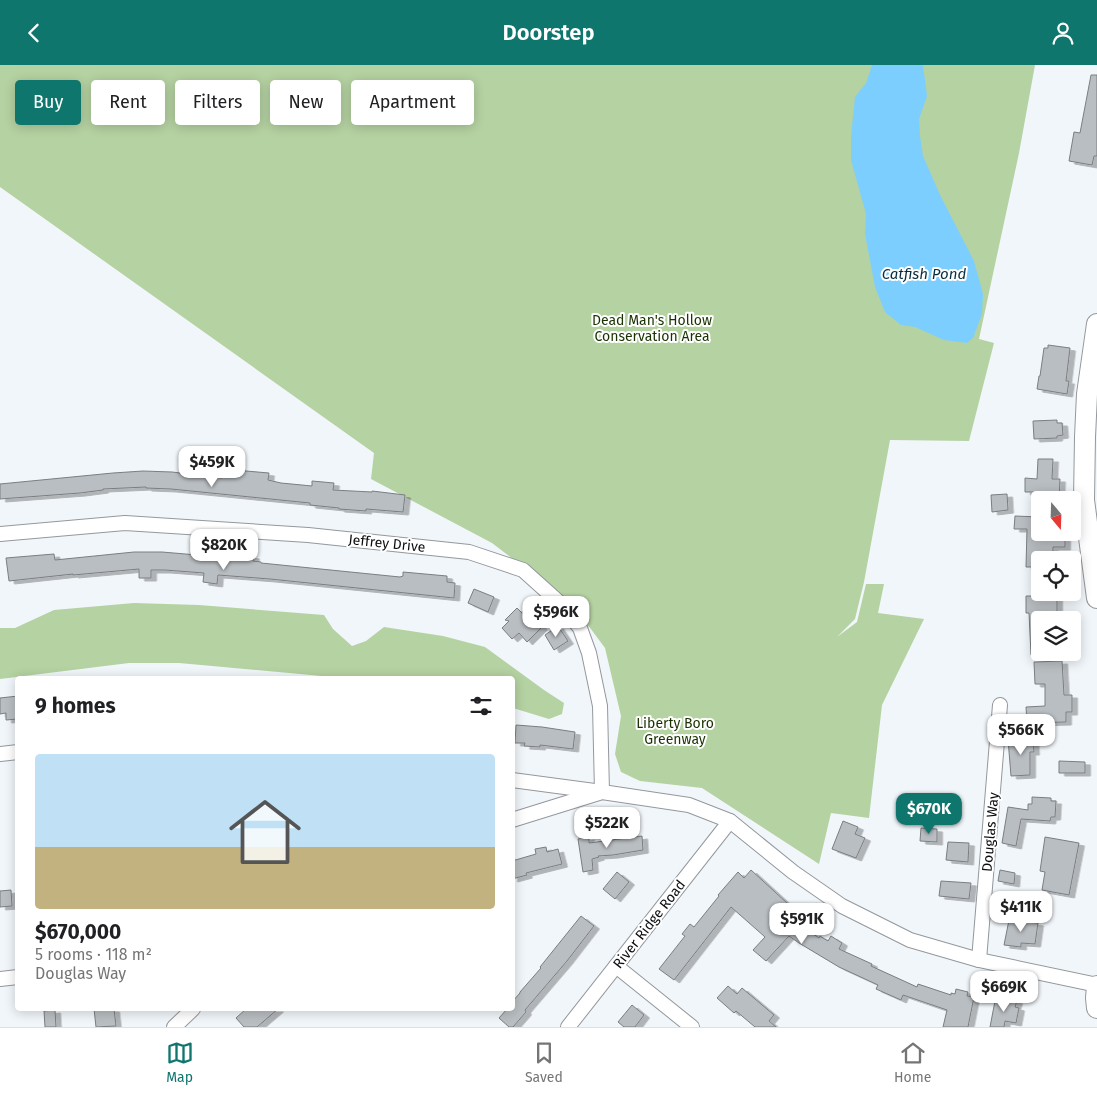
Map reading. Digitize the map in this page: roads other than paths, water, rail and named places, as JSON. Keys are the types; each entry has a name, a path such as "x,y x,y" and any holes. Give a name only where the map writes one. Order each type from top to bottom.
{"street":[{"path":"1097,324 1088,393 1084,500 1095,569 1097,598"},
{"name":"Jeffrey Drive","path":"0,534 125,523 308,535 468,552 523,570 562,605 580,628 589,653 600,706 602,792"},
{"name":"Douglas Way","path":"979,960 1000,705"},
{"path":"0,754 15,752"},
{"path":"515,780 689,805 730,821 793,872 842,906 910,940 979,960 1097,985 1097,1008"},
{"path":"515,819 602,792"},
{"name":"River Ridge Road","path":"568,1027 730,821"},
{"path":"616,966 692,1027"},
{"path":"0,979 15,977"},
{"path":"174,1027 191,1011"}],"water":[{"name":"Catfish Pond","path":"872,65 923,65 927,96 919,119 923,156 940,195 974,261 983,294 982,314 973,338 967,343 944,340 915,327 901,325 885,312 875,287 865,234 866,214 851,160 855,97 866,83"}],"park label":[{"name":"Dead Man's Hollow Conservation Area","path":"652,328"},
{"name":"Liberty Boro Greenway","path":"675,731"}]}
